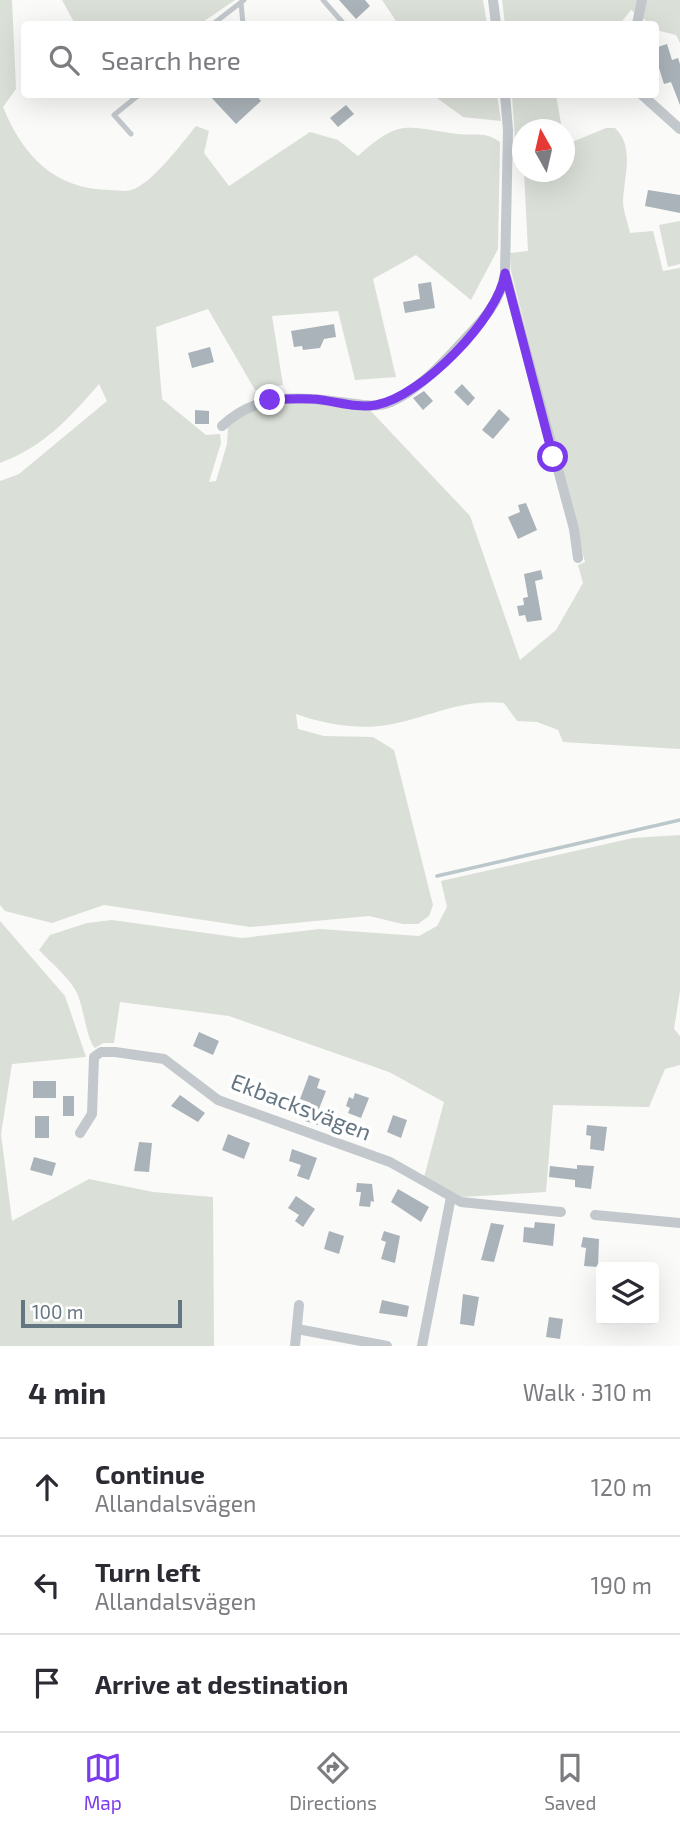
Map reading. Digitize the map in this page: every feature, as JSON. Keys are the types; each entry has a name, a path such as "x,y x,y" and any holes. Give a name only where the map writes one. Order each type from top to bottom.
{"street":[{"path":"493,0 496,21"},
{"path":"638,21 642,0"},
{"path":"222,426 239,411 270,400 311,398 372,406 390,402 434,373 491,312 504,285 505,273 508,130 505,98"},
{"path":"645,98 680,129"},
{"path":"505,273 573,529 578,558"},
{"name":"Ekbacksvägen","path":"80,1133 92,1114 94,1056 101,1052 115,1052 164,1059 218,1100 390,1162 451,1197"},
{"path":"422,1346 451,1197 461,1202 561,1212"},
{"path":"595,1215 680,1223"},
{"path":"295,1346 299,1305"},
{"path":"297,1329 387,1346"}],"lane":[{"path":"323,0 341,21"},
{"path":"217,21 242,1"},
{"path":"242,1 243,21"},
{"path":"131,134 114,115 135,98"}],"shaded area":[{"path":"0,0 12,0 16,89 3,107 11,125 31,155 43,167 72,184 90,188 131,190 148,180 196,126 209,131 204,153 229,186 310,132 338,140 358,156 385,135 405,128 485,135 500,142 498,249 471,300 416,255 373,279 396,377 355,380 338,311 272,316 283,385 255,390 208,309 156,327 162,399 206,435 220,434 221,443 209,482 216,481 227,444 228,426 242,414 275,402 312,401 367,407 470,516 520,660 556,630 583,583 578,565 585,562 511,271 510,253 528,251 525,182 575,182 575,141 606,128 615,128 627,153 623,205 630,233 653,231 663,271 680,268 680,749 563,742 558,730 537,722 517,721 504,703 474,703 402,722 364,727 318,721 296,714 298,729 324,736 373,737 394,750 433,905 429,916 418,924 403,924 369,916 250,927 104,905 52,923 5,911 0,905 0,481 19,474 107,401 99,384 54,431 29,449 0,463"},
{"path":"62,0 235,0 204,21 73,21"},
{"path":"382,0 483,0 486,21 396,21"},
{"path":"502,0 680,0 680,43 676,35 659,30 659,21 646,21 631,10 622,21 505,21"},
{"path":"437,98 497,98 501,121 463,117"},
{"path":"512,98 557,98 560,119 514,119"},
{"path":"680,221 680,264 668,267 659,225"},
{"path":"680,835 680,991 674,1029 680,1036 680,1065 665,1069 649,1107 553,1105 546,1192 462,1197 424,1177 444,1102 389,1072 229,1016 120,1002 114,1043 103,1043 95,1048 89,1037 76,991 64,974 39,950 50,935 87,923 112,920 242,938 320,929 419,936 437,926 447,907 441,881 633,838"},
{"path":"0,921 65,996 86,1057 12,1064 1,1134 12,1221 89,1179 153,1192 213,1197 214,1346 0,1346"}],"building":[{"path":"339,0 365,0 370,6 356,19"},
{"path":"667,44 672,60 678,58 680,105 671,82 664,84 659,68 659,47"},
{"path":"212,98 258,98 261,101 236,124"},
{"path":"346,105 354,114 338,127 330,118"},
{"path":"648,190 680,195 680,213 645,206"},
{"path":"431,282 435,308 405,313 403,302 420,299 418,284"},
{"path":"334,324 336,337 324,339 320,348 303,350 302,346 294,347 291,331"},
{"path":"210,347 214,362 192,368 188,353"},
{"path":"462,384 475,398 468,406 454,392"},
{"path":"424,391 433,401 423,410 413,398"},
{"path":"499,409 510,419 493,439 482,430"},
{"path":"195,410 209,411 209,424 195,424"},
{"path":"526,503 537,530 518,539 508,517 520,512 518,505"},
{"path":"541,570 543,579 535,581 542,620 527,622 525,615 519,616 517,606 524,605 523,598 528,597 524,574"},
{"path":"199,1032 219,1041 213,1055 193,1046"},
{"path":"309,1075 320,1079 317,1088 326,1091 317,1114 322,1115 318,1125 305,1121 311,1103 300,1099"},
{"path":"33,1081 56,1081 56,1098 33,1098"},
{"path":"355,1093 369,1098 361,1118 348,1113 350,1108 346,1106 349,1097 353,1099"},
{"path":"180,1095 205,1113 198,1122 171,1106"},
{"path":"63,1096 74,1096 74,1116 63,1116"},
{"path":"393,1115 407,1120 401,1138 387,1132"},
{"path":"35,1116 49,1116 49,1138 35,1138"},
{"path":"587,1125 607,1127 604,1151 590,1149 591,1136 586,1135"},
{"path":"228,1134 250,1143 244,1159 222,1150"},
{"path":"139,1142 152,1143 149,1172 134,1171"},
{"path":"292,1149 317,1158 309,1180 297,1176 301,1165 289,1161"},
{"path":"34,1157 56,1163 52,1176 30,1170"},
{"path":"577,1165 594,1166 591,1189 575,1187 575,1180 549,1177 550,1166 577,1169"},
{"path":"357,1183 372,1184 374,1202 371,1201 370,1207 359,1206 361,1192 356,1192"},
{"path":"398,1189 429,1207 421,1222 391,1202"},
{"path":"296,1196 315,1209 303,1227 295,1221 299,1215 288,1208"},
{"path":"535,1222 555,1224 553,1246 523,1242 524,1227 534,1228"},
{"path":"491,1223 504,1225 494,1262 481,1260"},
{"path":"329,1231 344,1236 339,1254 324,1249"},
{"path":"384,1231 400,1236 395,1263 381,1259 386,1242 381,1240"},
{"path":"583,1237 599,1239 596,1267 584,1266 586,1248 581,1247"},
{"path":"463,1294 479,1297 474,1326 460,1324"},
{"path":"382,1300 409,1306 407,1317 379,1313"},
{"path":"549,1317 563,1319 560,1339 546,1337"}],"waterway":[{"path":"437,876 680,820"}],"route":[{"path":"270,400 311,398 372,406 390,402 434,373 491,312 504,285 505,273 553,457"}]}
